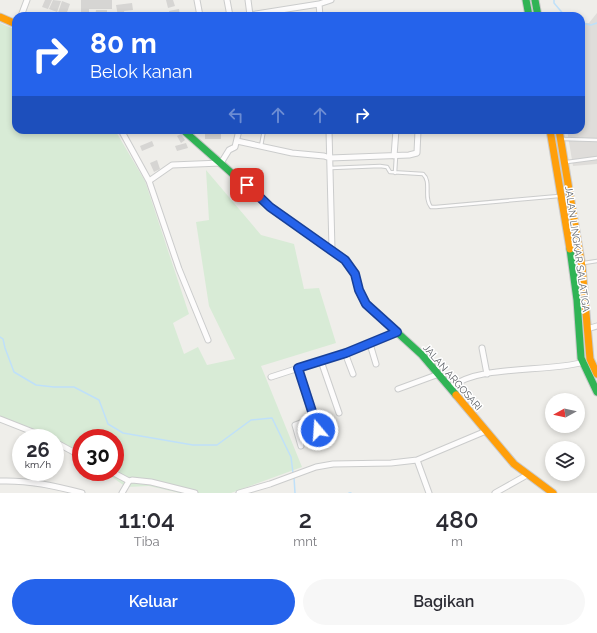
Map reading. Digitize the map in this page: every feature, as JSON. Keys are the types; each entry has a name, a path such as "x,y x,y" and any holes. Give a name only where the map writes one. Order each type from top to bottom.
{"main road":[{"path":"526,0 528,12"},
{"path":"534,0 537,12"},
{"path":"0,17 12,22"},
{"name":"JALAN ARGOSARI","path":"188,134 270,207 332,250 351,267 366,304 422,355 451,387 514,464 553,493"},
{"name":"JALAN LINGKAR SALATIGA","path":"550,134 577,300 578,332 582,362 597,392"},
{"name":"JALAN LINGKAR SALATIGA","path":"560,134 582,263 587,329 597,374"}],"street":[{"path":"22,12 27,0"},
{"path":"197,0 199,12"},
{"path":"227,0 229,12"},
{"path":"248,0 250,12"},
{"path":"269,12 319,4 331,0"},
{"path":"319,4 320,12"},
{"path":"123,134 150,181 179,269 208,340"},
{"path":"150,181 172,165 221,163 229,150 235,147 238,134"},
{"path":"329,134 332,250"},
{"path":"395,156 396,134"},
{"path":"237,141 292,153 324,156 330,158 395,156 416,154 418,134"},
{"path":"578,332 597,326"},
{"path":"271,377 346,353 397,332"},
{"path":"370,344 376,364"},
{"path":"482,348 487,374"},
{"path":"346,353 353,374"},
{"path":"451,387 457,383 487,374 582,362 593,357"},
{"path":"321,361 339,413"},
{"path":"298,368 322,442"},
{"path":"398,389 439,374"},
{"path":"301,446 295,425 314,418"},
{"path":"0,419 25,429"},
{"path":"239,493 325,465 380,464 417,460 486,431"},
{"path":"417,460 429,493"},
{"path":"495,493 527,475"},
{"path":"124,478 129,481 152,482 196,493"},
{"path":"0,481 18,480 49,484 82,493"},
{"path":"122,493 129,481"}],"lane":[{"path":"261,147 263,134"},
{"path":"551,141 561,139 597,140"},
{"path":"395,156 395,173"},
{"path":"565,162 597,158"},
{"path":"331,168 380,166 388,167 389,171 395,173 423,174 426,177 427,198 431,207 561,196"},
{"path":"582,263 597,261"}],"shaded area":[{"path":"597,13 597,164 573,166 568,134 585,134 585,23 589,23"}],"green space":[{"path":"0,23 12,28 12,134 117,134 145,181 189,314 173,323 184,354 198,347 207,365 235,359 209,306 196,222 209,220 206,170 261,235 294,244 304,289 319,288 336,343 261,366 302,467 231,493 180,493 149,486 126,487 118,481 124,481 124,429 72,429 72,452 64,448 64,429 22,429 0,421"}],"building":[{"path":"45,0 52,0 48,9 42,7"},
{"path":"53,0 61,1 57,12 49,9"},
{"path":"81,0 112,0 112,9 89,9 89,12 81,12"},
{"path":"166,0 173,0 175,6 168,8"},
{"path":"62,1 70,4 67,12 58,12"},
{"path":"132,3 133,10 117,12 116,5"},
{"path":"179,9 179,12 169,12"},
{"path":"96,10 107,10 107,12 96,12"},
{"path":"181,134 185,140 181,143 177,136"},
{"path":"205,134 221,134 221,139 205,139"},
{"path":"152,141 154,146 142,151 140,146"},
{"path":"186,143 188,148 177,151 175,146"},
{"path":"157,160 160,169 154,172 150,163"}],"waterway":[{"path":"554,0 554,3 562,12"},
{"path":"585,24 591,25 597,23"},
{"path":"0,337 3,339 14,372 36,385 74,387 99,400 108,424 123,433 193,445 217,445 251,420 272,418 291,457 293,473"},
{"path":"294,477 295,493"}],"traffic: fast":[{"path":"526,0 528,12"},
{"path":"535,0 537,12"},
{"path":"188,134 270,207 345,260 355,274 359,290 366,304 422,355 456,395"},
{"path":"570,249 577,300 581,358 597,392"}],"traffic: slow":[{"path":"0,17 12,22"},
{"path":"551,134 570,249"},
{"path":"560,134 582,267 590,359 597,374"},
{"path":"456,395 514,464 553,493"}],"route":[{"path":"247,185 270,207 316,240 340,255 355,274 359,290 366,304 373,312 397,332 346,353 298,368 318,430"}]}
